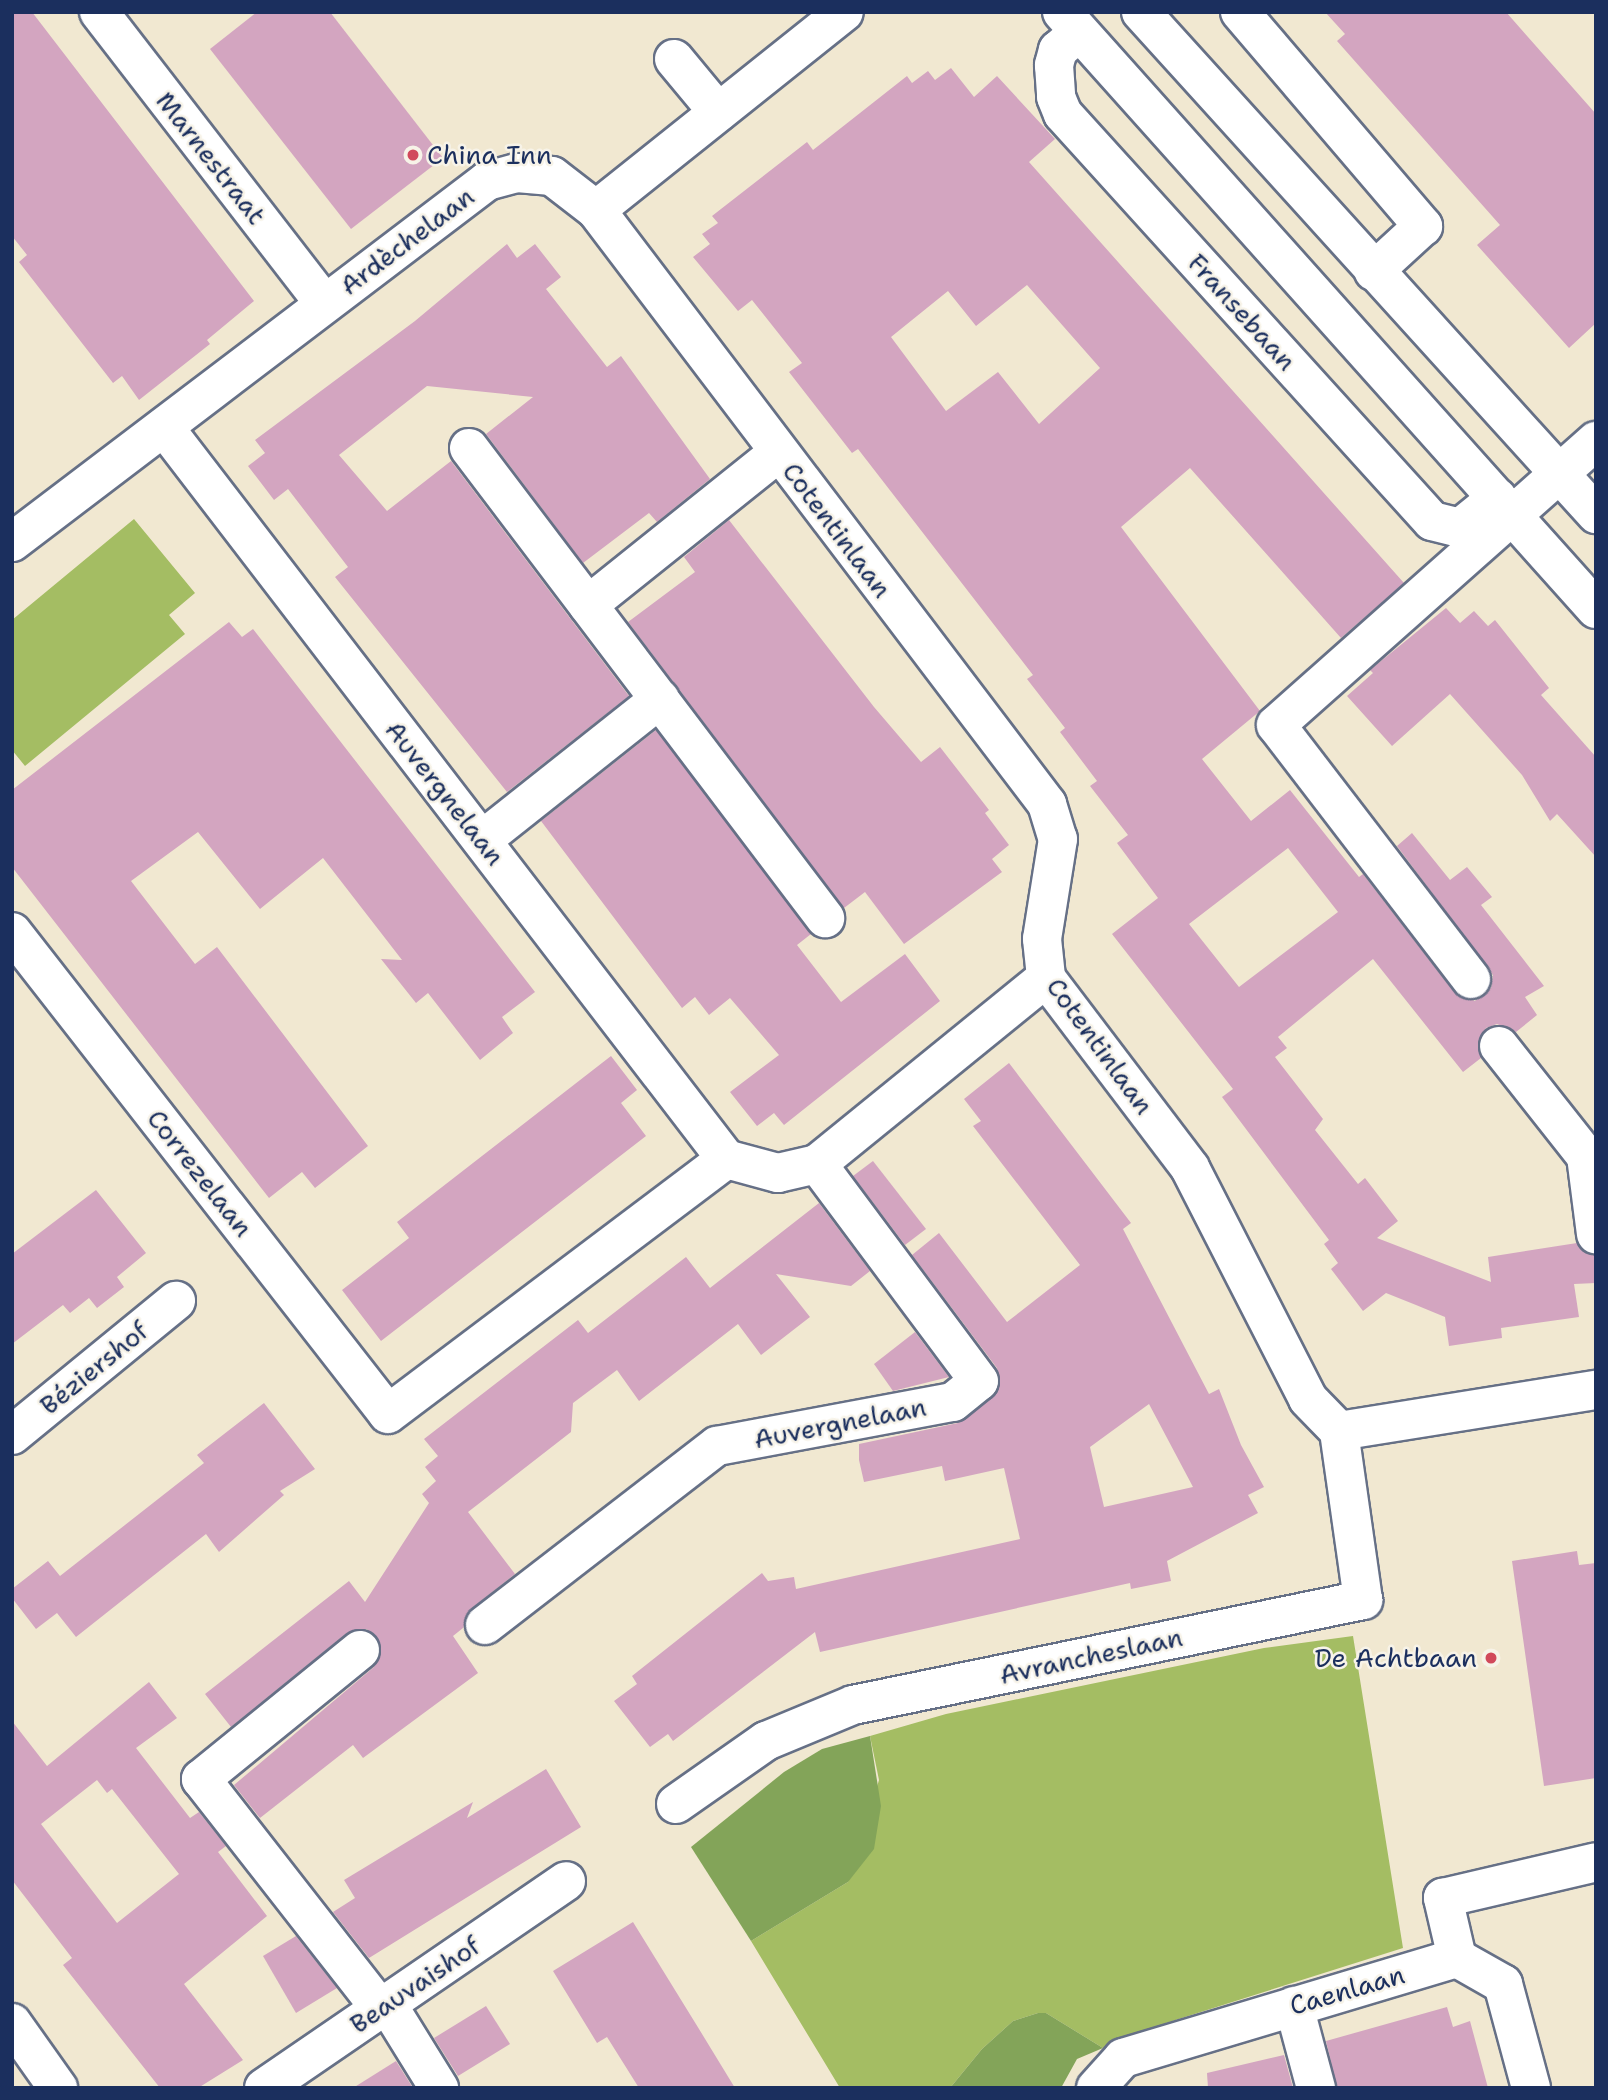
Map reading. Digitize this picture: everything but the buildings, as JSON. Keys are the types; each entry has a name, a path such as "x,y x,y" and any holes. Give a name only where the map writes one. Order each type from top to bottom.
{"street":[{"name":"Marnestraat","path":"99,12 324,303"},
{"path":"596,210 844,12"},
{"path":"1141,12 1596,514"},
{"path":"1240,12 1423,226 1374,271"},
{"name":"Fransebaan","path":"1505,505 1460,527 1432,521 1081,134 1063,114 1054,82 1058,50 1070,22 1505,505 1596,609"},
{"path":"674,59 718,112"},
{"name":"Ardèchelaan","path":"12,542 488,181 517,173 552,176 596,210"},
{"name":"Cotentinlaan","path":"596,210 1047,804 1058,839 1042,939 1046,978 1190,1168 1308,1399 1339,1431"},
{"name":"Auvergnelaan","path":"164,427 726,1158"},
{"path":"1471,979 1276,725 1505,505 1560,472 1596,441"},
{"path":"469,448 825,918"},
{"path":"588,605 778,453"},
{"path":"482,840 660,699"},
{"name":"Correzelaan","path":"12,932 388,1414 726,1158"},
{"path":"726,1158 778,1172 817,1164 1046,978"},
{"path":"1499,1046 1586,1156 1596,1234"},
{"name":"Auvergnelaan","path":"485,1625 716,1446 953,1402 979,1381 817,1164"},
{"name":"Béziershof","path":"12,1435 176,1301"},
{"path":"1339,1431 1596,1390"},
{"name":"Avrancheslaan","path":"676,1804 766,1741 853,1705 1363,1600 1339,1431"},
{"path":"360,1650 201,1779 384,2006 439,2088"},
{"path":"1531,2088 1503,1984 1457,1958 1443,1898 1596,1862"},
{"name":"Beauvaishof","path":"264,2088 566,1881"},
{"name":"Caenlaan","path":"1096,2088 1123,2058 1457,1958"},
{"path":"1294,2006 1315,2088"},
{"path":"12,2024 58,2088"}],"green space":[{"path":"134,519 195,593 169,615 185,634 25,766 12,750 12,620"},
{"path":"1353,1636 1403,1948 1166,2023 1103,2048 1046,2013 1038,2013 1013,2021 982,2049 950,2088 840,2088 751,1941 848,1882 879,1780 870,1736 946,1714 1264,1648"},
{"path":"870,1736 881,1806 874,1849 848,1882 751,1941 691,1847 784,1772 822,1749"},
{"path":"1046,2013 1103,2048 1077,2059 1061,2088 950,2088 982,2049 1013,2021"}],"place":[{"name":"China Inn","path":"413,155"},
{"name":"De Achtbaan","path":"1491,1658"}]}
